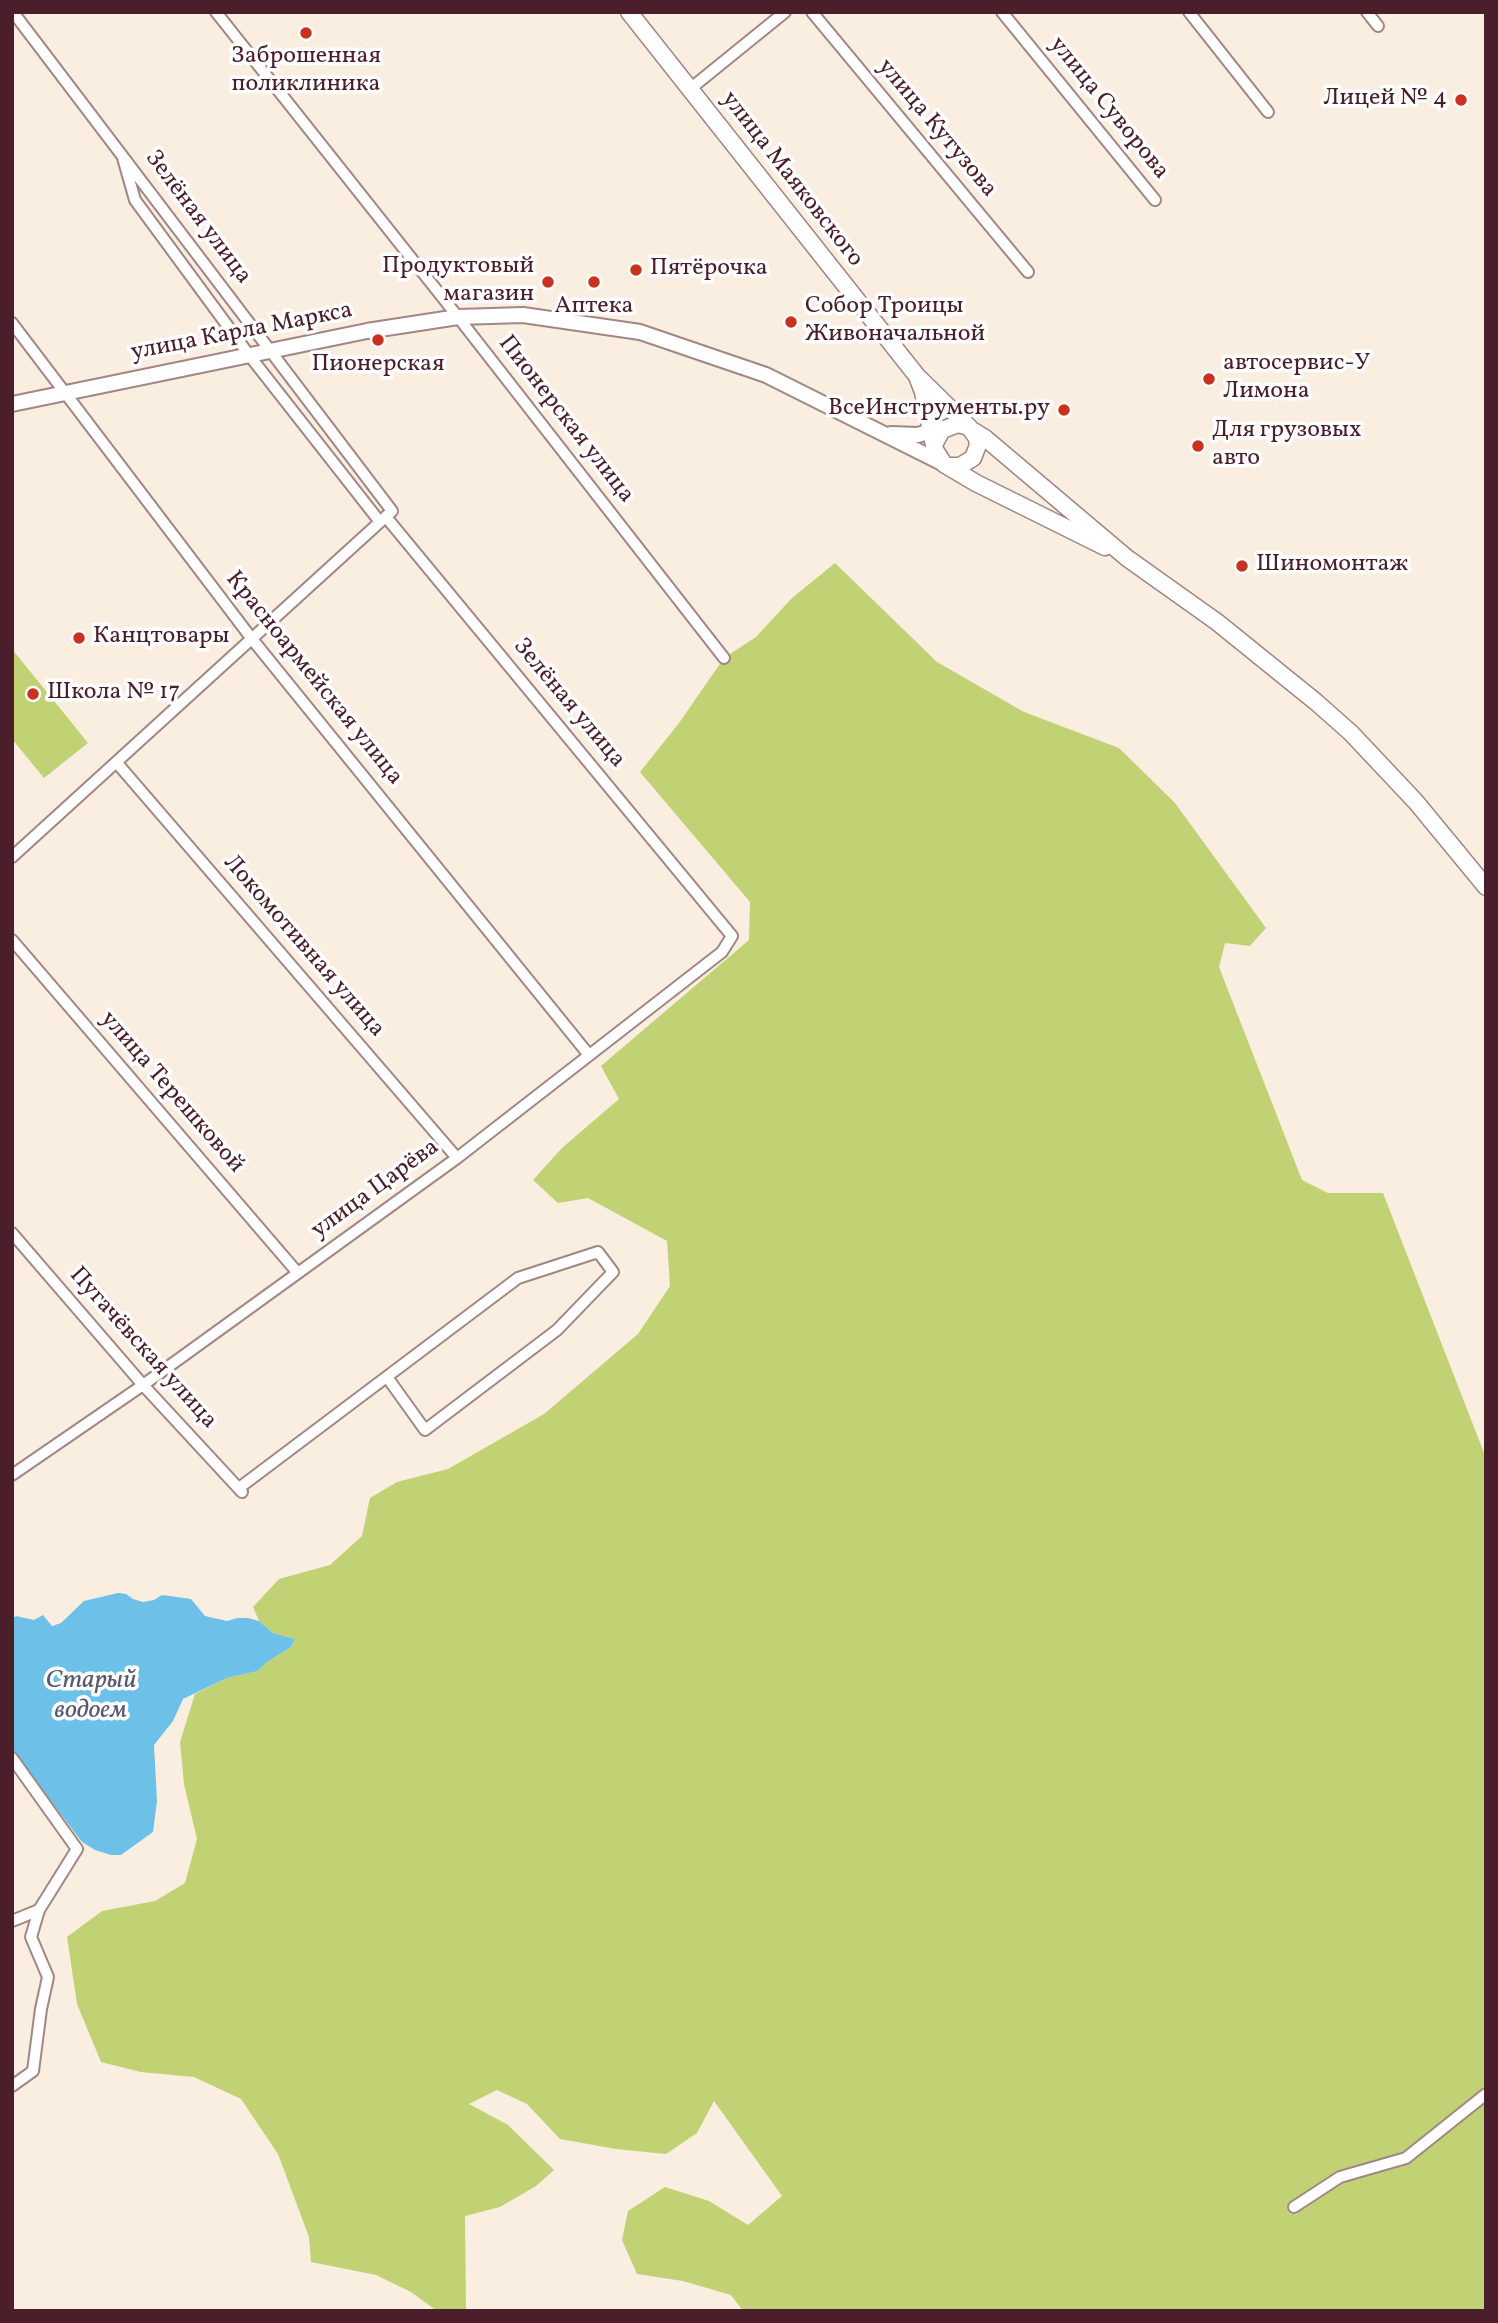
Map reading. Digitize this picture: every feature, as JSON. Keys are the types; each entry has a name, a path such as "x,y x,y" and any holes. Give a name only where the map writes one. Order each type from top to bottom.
{"main road":[{"name":"улица Маяковского","path":"629,12 917,376 970,428 1127,558"},
{"name":"улица Маяковского","path":"917,376 933,437"},
{"path":"958,424 970,428 978,445 973,458 960,466 946,465 935,450 933,437 948,426 958,424"},
{"name":"улица Карла Маркса","path":"946,465 976,483 1127,558"},
{"path":"1127,558 1245,643 1351,733 1416,802 1486,887"}],"street":[{"name":"Зелёная улица","path":"13,12 269,350 386,517"},
{"name":"Пионерская улица","path":"216,12 724,658"},
{"path":"690,89 785,12"},
{"name":"улица Кутузова","path":"812,12 1028,272"},
{"name":"улица Суворова","path":"1002,12 1155,200"},
{"path":"1189,12 1268,112"},
{"path":"1367,12 1378,26"},
{"name":"Зелёная улица","path":"121,152 135,200 249,355 718,918"},
{"name":"улица Карла Маркса","path":"12,404 367,331 458,317 523,314 640,332 766,375 946,465"},
{"name":"Красноармейская улица","path":"12,323 252,639 589,1055"},
{"name":"улица Карла Маркса","path":"879,432 933,437"},
{"path":"12,857 386,517"},
{"name":"Локомотивная улица","path":"117,763 457,1158"},
{"name":"улица Царёва","path":"12,1475 143,1385 457,1158 722,952 732,936 718,918"},
{"name":"улица Терешковой","path":"12,940 298,1272"},
{"name":"Пугачёвская улица","path":"12,1233 143,1385 241,1490 387,1377"},
{"path":"598,1252 613,1272 558,1330 425,1430 387,1377 518,1278 598,1252"},
{"path":"12,1758 77,1849 39,1910 31,1937 48,1978 33,2071 12,2086"},
{"path":"12,1921 39,1910"},
{"path":"1294,2207 1340,2177 1406,2158 1486,2094"}],"green space":[{"path":"835,563 937,662 1024,712 1119,748 1175,803 1266,928 1250,946 1225,943 1219,967 1302,1180 1328,1193 1383,1193 1486,1458 1486,2311 743,2311 731,2295 683,2281 637,2274 622,2240 628,2211 665,2187 709,2201 748,2225 782,2196 714,2101 697,2133 666,2154 560,2139 527,2104 497,2090 469,2104 508,2125 554,2170 536,2186 500,2207 465,2216 466,2311 437,2311 411,2292 376,2275 311,2262 309,2237 278,2154 241,2099 194,2077 141,2072 101,2062 77,2004 67,1937 102,1911 155,1901 185,1883 197,1839 184,1784 180,1742 195,1694 227,1678 258,1671 291,1647 295,1639 273,1633 259,1621 253,1607 279,1579 330,1565 362,1536 370,1498 397,1482 448,1469 544,1414 638,1334 670,1286 667,1241 588,1198 558,1203 533,1180 562,1148 619,1099 601,1066 749,940 750,902 640,772 679,723 724,658 756,637 791,599"},
{"name":"Школа № 17","path":"12,649 88,743 44,778 12,739"}],"water":[{"name":"Старый водоем","path":"118,1593 143,1602 162,1595 191,1599 205,1616 227,1621 248,1618 259,1621 273,1633 295,1639 291,1647 258,1671 227,1678 183,1699 173,1721 154,1745 157,1801 153,1832 121,1855 111,1855 82,1842 12,1750 12,1619 16,1616 34,1620 43,1615 52,1626 61,1623 84,1601"}],"place":[{"name":"Заброшенная поликлиника","path":"306,33"},
{"name":"Лицей № 4","path":"1461,100"},
{"name":"Пятёрочка","path":"636,270"},
{"name":"Продуктовый магазин","path":"548,282"},
{"name":"Аптека","path":"594,282"},
{"name":"Собор Троицы Живоначальной","path":"791,322"},
{"name":"Пионерская","path":"378,340"},
{"name":"автосервис-У Лимона","path":"1209,379"},
{"name":"ВсеИнструменты.ру","path":"1064,410"},
{"name":"Для грузовых авто","path":"1198,446"},
{"name":"Шиномонтаж","path":"1242,566"},
{"name":"Канцтовары","path":"79,638"},
{"name":"Школа № 17","path":"33,694"}]}
